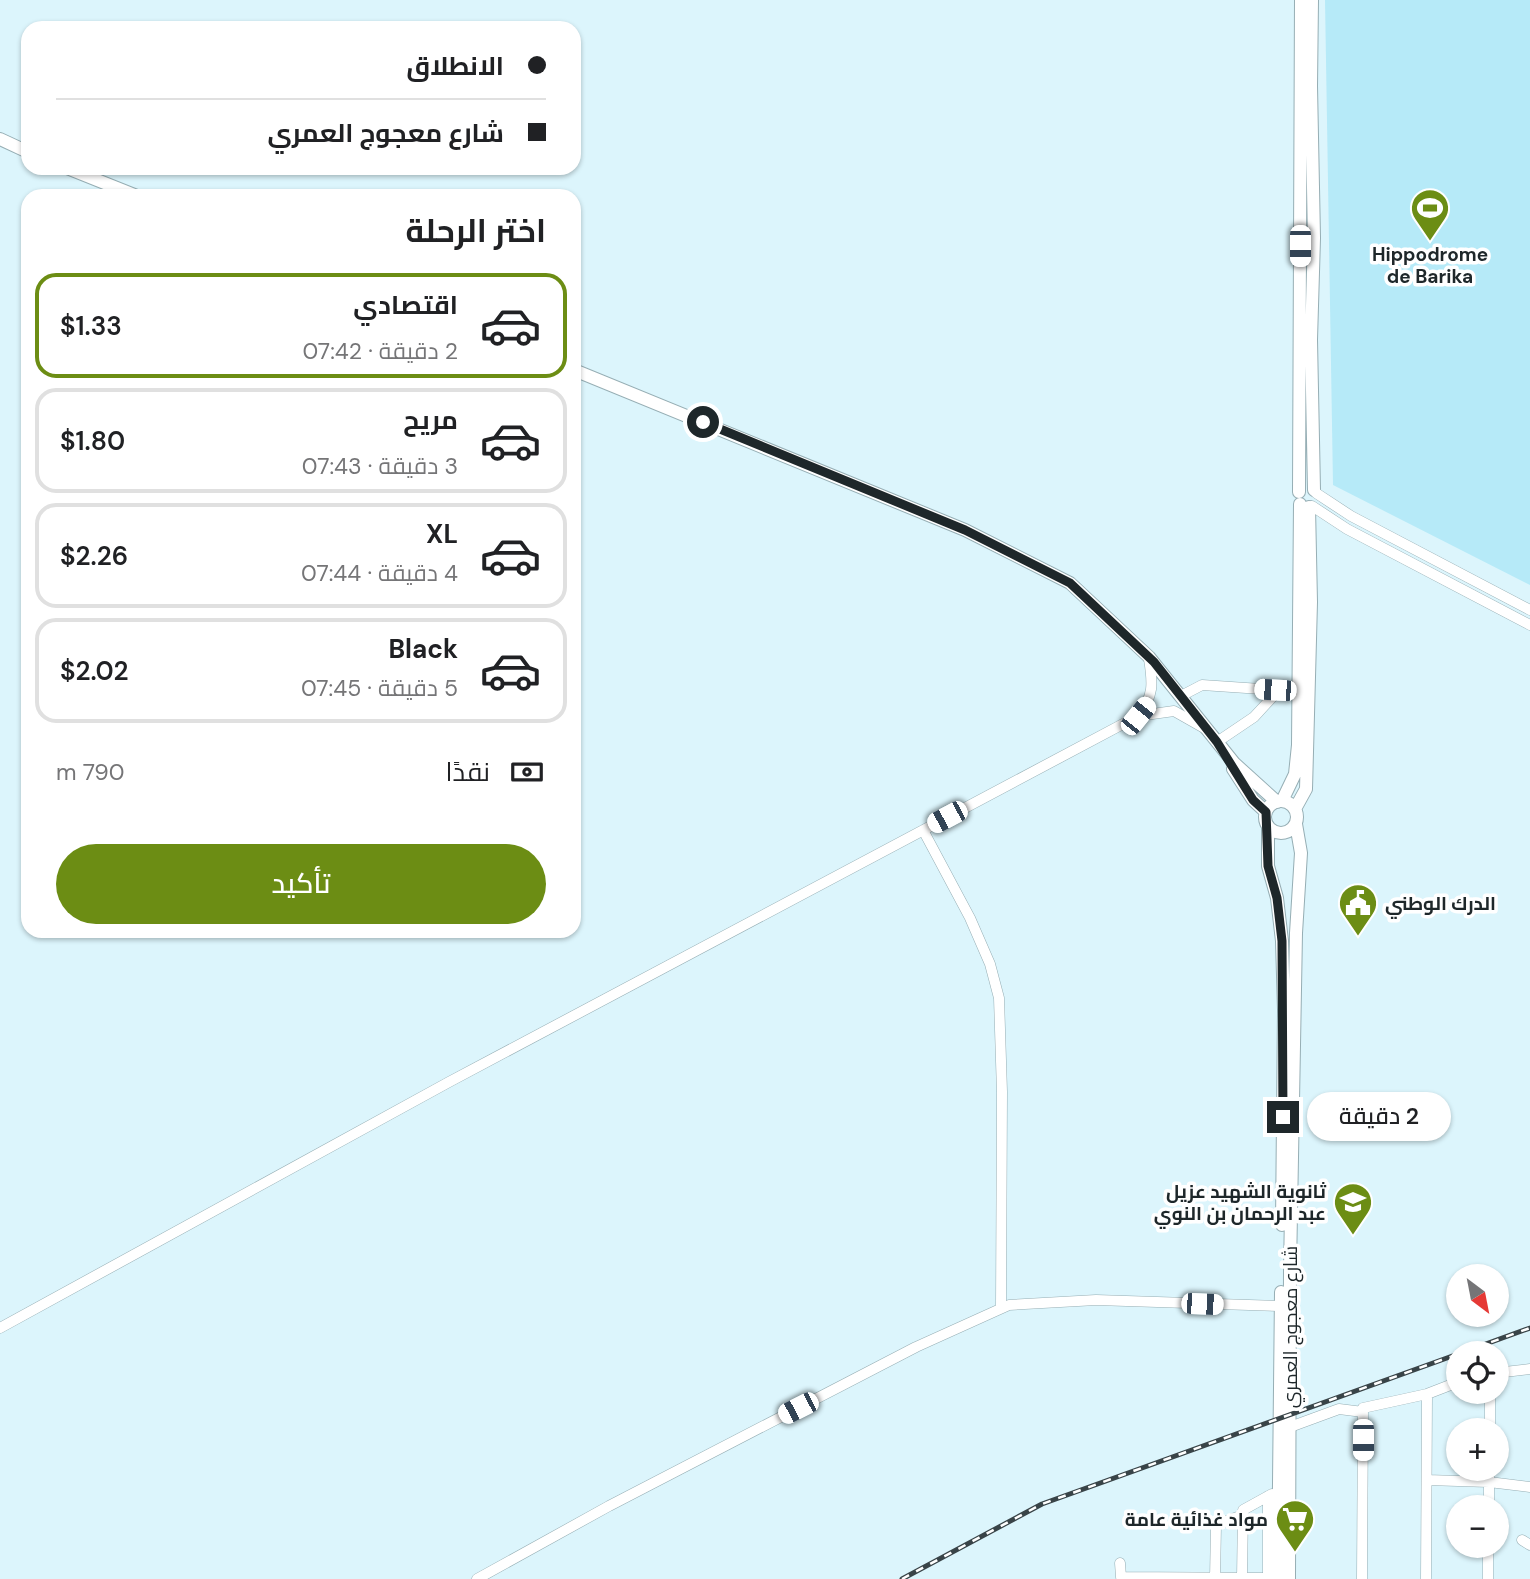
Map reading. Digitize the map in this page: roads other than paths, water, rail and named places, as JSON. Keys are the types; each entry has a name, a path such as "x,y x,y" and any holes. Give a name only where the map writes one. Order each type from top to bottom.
{"main road":[{"path":"1301,0 1305,502"},
{"path":"1217,742 1253,800 1266,812 1268,828 1283,833 1296,824 1295,809 1306,789 1303,692 1305,488 1315,491 1311,340 1314,238 1312,0"},
{"path":"0,141 21,149"},
{"path":"84,175 120,189"},
{"path":"581,373 965,530 1070,583 1149,657 1234,763 1279,802 1295,809"},
{"path":"1266,812 1279,802 1295,774 1303,692"},
{"name":"شارع معجوج العمري","path":"1289,1579 1296,933 1301,853 1296,824"},
{"name":"شارع معجوج العمري","path":"1268,828 1268,866 1277,898 1282,941 1284,1010 1281,1306 1273,1493 1278,1579"}],"street":[{"path":"1315,491 1351,516 1530,610"},
{"path":"1305,502 1347,529 1530,625"},
{"path":"1138,716 1150,701 1152,684 1149,657"},
{"path":"1181,696 1202,685 1303,692"},
{"path":"1217,742 1254,718 1278,691"},
{"path":"0,1328 449,1082 1138,716 1174,711 1205,728"},
{"path":"923,830 970,918 990,964 999,998 1002,1092 1001,1308"},
{"path":"477,1579 609,1506 916,1347 1009,1305 1096,1300 1281,1306"},
{"path":"1509,1371 1530,1368"},
{"path":"1362,1579 1363,1408 1427,1394 1446,1387"},
{"path":"1426,1579 1427,1394"},
{"path":"1290,1427 1339,1409 1363,1412"},
{"path":"1427,1480 1489,1482 1530,1487"},
{"path":"1489,1482 1489,1495"},
{"path":"1242,1579 1243,1510 1273,1493"},
{"path":"1120,1563 1121,1577 1268,1578 1273,1493"},
{"path":"1215,1578 1216,1525 1243,1515"},
{"path":"1488,1558 1488,1579"}],"railway":[{"path":"1494,1341 1530,1328"},
{"path":"902,1579 1042,1504 1446,1358"}],"place":[{"name":"Hippodrome de Barika","path":"1430,242"},
{"name":"الدرك الوطني","path":"1358,937"},
{"name":"ثانوية الشهيد عزيل عبد الرحمان بن النوي","path":"1353,1236"},
{"name":"مواد غذائية عامة","path":"1295,1553"}]}
